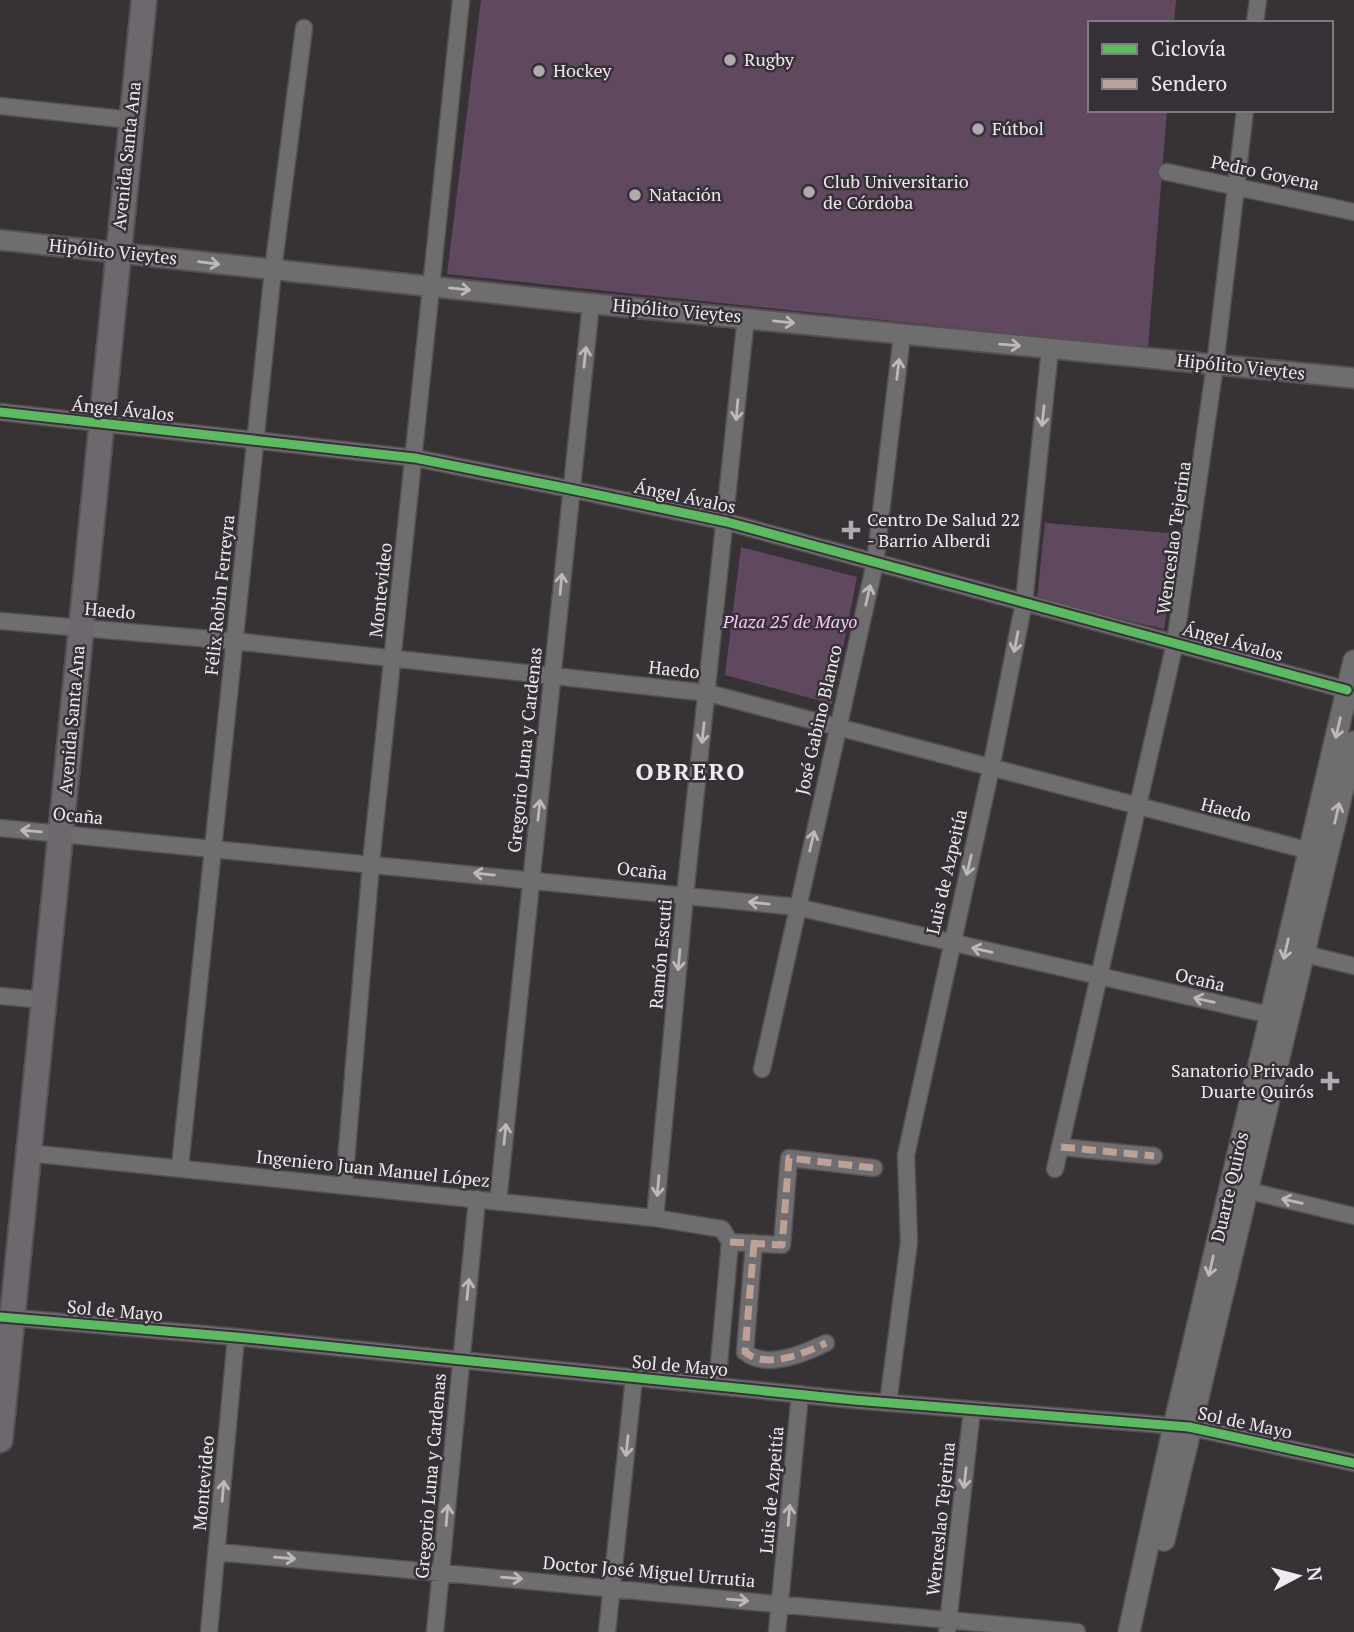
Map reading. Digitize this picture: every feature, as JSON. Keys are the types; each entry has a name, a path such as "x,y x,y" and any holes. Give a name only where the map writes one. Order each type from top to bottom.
{"main road":[{"name":"Avenida Santa Ana","path":"0,1440 6,1318 28,1153 62,834 80,627 144,0"},
{"name":"Duarte Quirós","path":"1129,1632 1239,1188 1305,954 1318,853 1354,661"},
{"name":"Duarte Quirós","path":"1239,1188 1270,1015 1354,742"},
{"name":"Duarte Quirós","path":"1143,1632 1181,1427"}],"street":[{"name":"Montevideo","path":"344,1185 371,863 461,0"},
{"path":"1255,21 1258,0"},
{"name":"Félix Robin Ferreyra","path":"180,1167 274,270 304,27"},
{"path":"0,106 131,120"},
{"name":"Wenceslao Tejerina","path":"1055,1169 1101,978 1175,643 1215,365 1245,112"},
{"name":"Pedro Goyena","path":"1167,172 1354,212"},
{"name":"Hipólito Vieytes","path":"0,240 902,335 1354,378"},
{"name":"Gregorio Luna y Cardenas","path":"498,1202 591,303"},
{"name":"Ramón Escuti","path":"655,1219 685,895 727,522 746,317"},
{"name":"José Gabino Blanco","path":"762,1069 875,563 902,335"},
{"name":"Luis de Azpeitía","path":"888,1403 909,1242 906,1155 991,768 1024,602 1050,349"},
{"name":"Ángel Ávalos","path":"0,412 415,458 570,489 727,522 1347,690"},
{"name":"Haedo","path":"0,621 234,641 708,693 1318,853"},
{"name":"Ocaña","path":"0,828 797,907 1270,1015"},
{"path":"1305,954 1354,966"},
{"path":"0,996 44,1000"},
{"path":"1061,1147 1154,1156"},
{"name":"Ingeniero Juan Manuel López","path":"28,1153 180,1167 713,1226 722,1229 730,1242"},
{"path":"717,1386 730,1242 782,1245 789,1158 874,1168"},
{"path":"1239,1188 1354,1216"},
{"name":"Gregorio Luna y Cardenas","path":"435,1632 477,1199"},
{"path":"754,1243 745,1352 750,1357 793,1359 826,1343"},
{"name":"Sol de Mayo","path":"6,1318 236,1337 888,1403 1181,1427 1354,1463"},
{"name":"Montevideo","path":"209,1632 236,1337"},
{"path":"607,1632 634,1378"},
{"name":"Luis de Azpeitía","path":"777,1632 800,1394"},
{"name":"Wenceslao Tejerina","path":"948,1626 972,1410"},
{"name":"Doctor José Miguel Urrutia","path":"217,1552 780,1604 948,1626 1077,1632"}],"green space":[{"name":"Club Universitario de Córdoba","path":"481,0 1176,0 1174,21 1088,21 1088,112 1167,112 1148,348 447,274"},
{"path":"1045,523 1180,534 1164,629 1037,599"},
{"name":"Plaza 25 de Mayo","path":"741,547 857,577 832,704 725,675"}],"marked path":[{"path":"1061,1147 1154,1156"},
{"path":"730,1242 782,1245 789,1158 874,1168"},
{"path":"754,1243 745,1352 764,1360 775,1360 797,1355 826,1343"}],"cycle path":[{"path":"0,412 415,458 570,489 727,522 1347,690"},
{"path":"0,1317 236,1337 854,1400 1189,1427 1354,1463"}],"place":[{"name":"Rugby","path":"730,60"},
{"name":"Hockey","path":"539,71"},
{"name":"Fútbol","path":"978,129"},
{"name":"Club Universitario de Córdoba","path":"809,192"},
{"name":"Natación","path":"635,195"},
{"name":"Centro De Salud 22 - Barrio Alberdi","path":"851,530"},
{"name":"Sanatorio Privado Duarte Quirós","path":"1330,1081"}],"district":[{"name":"OBRERO","path":"691,772"}]}
